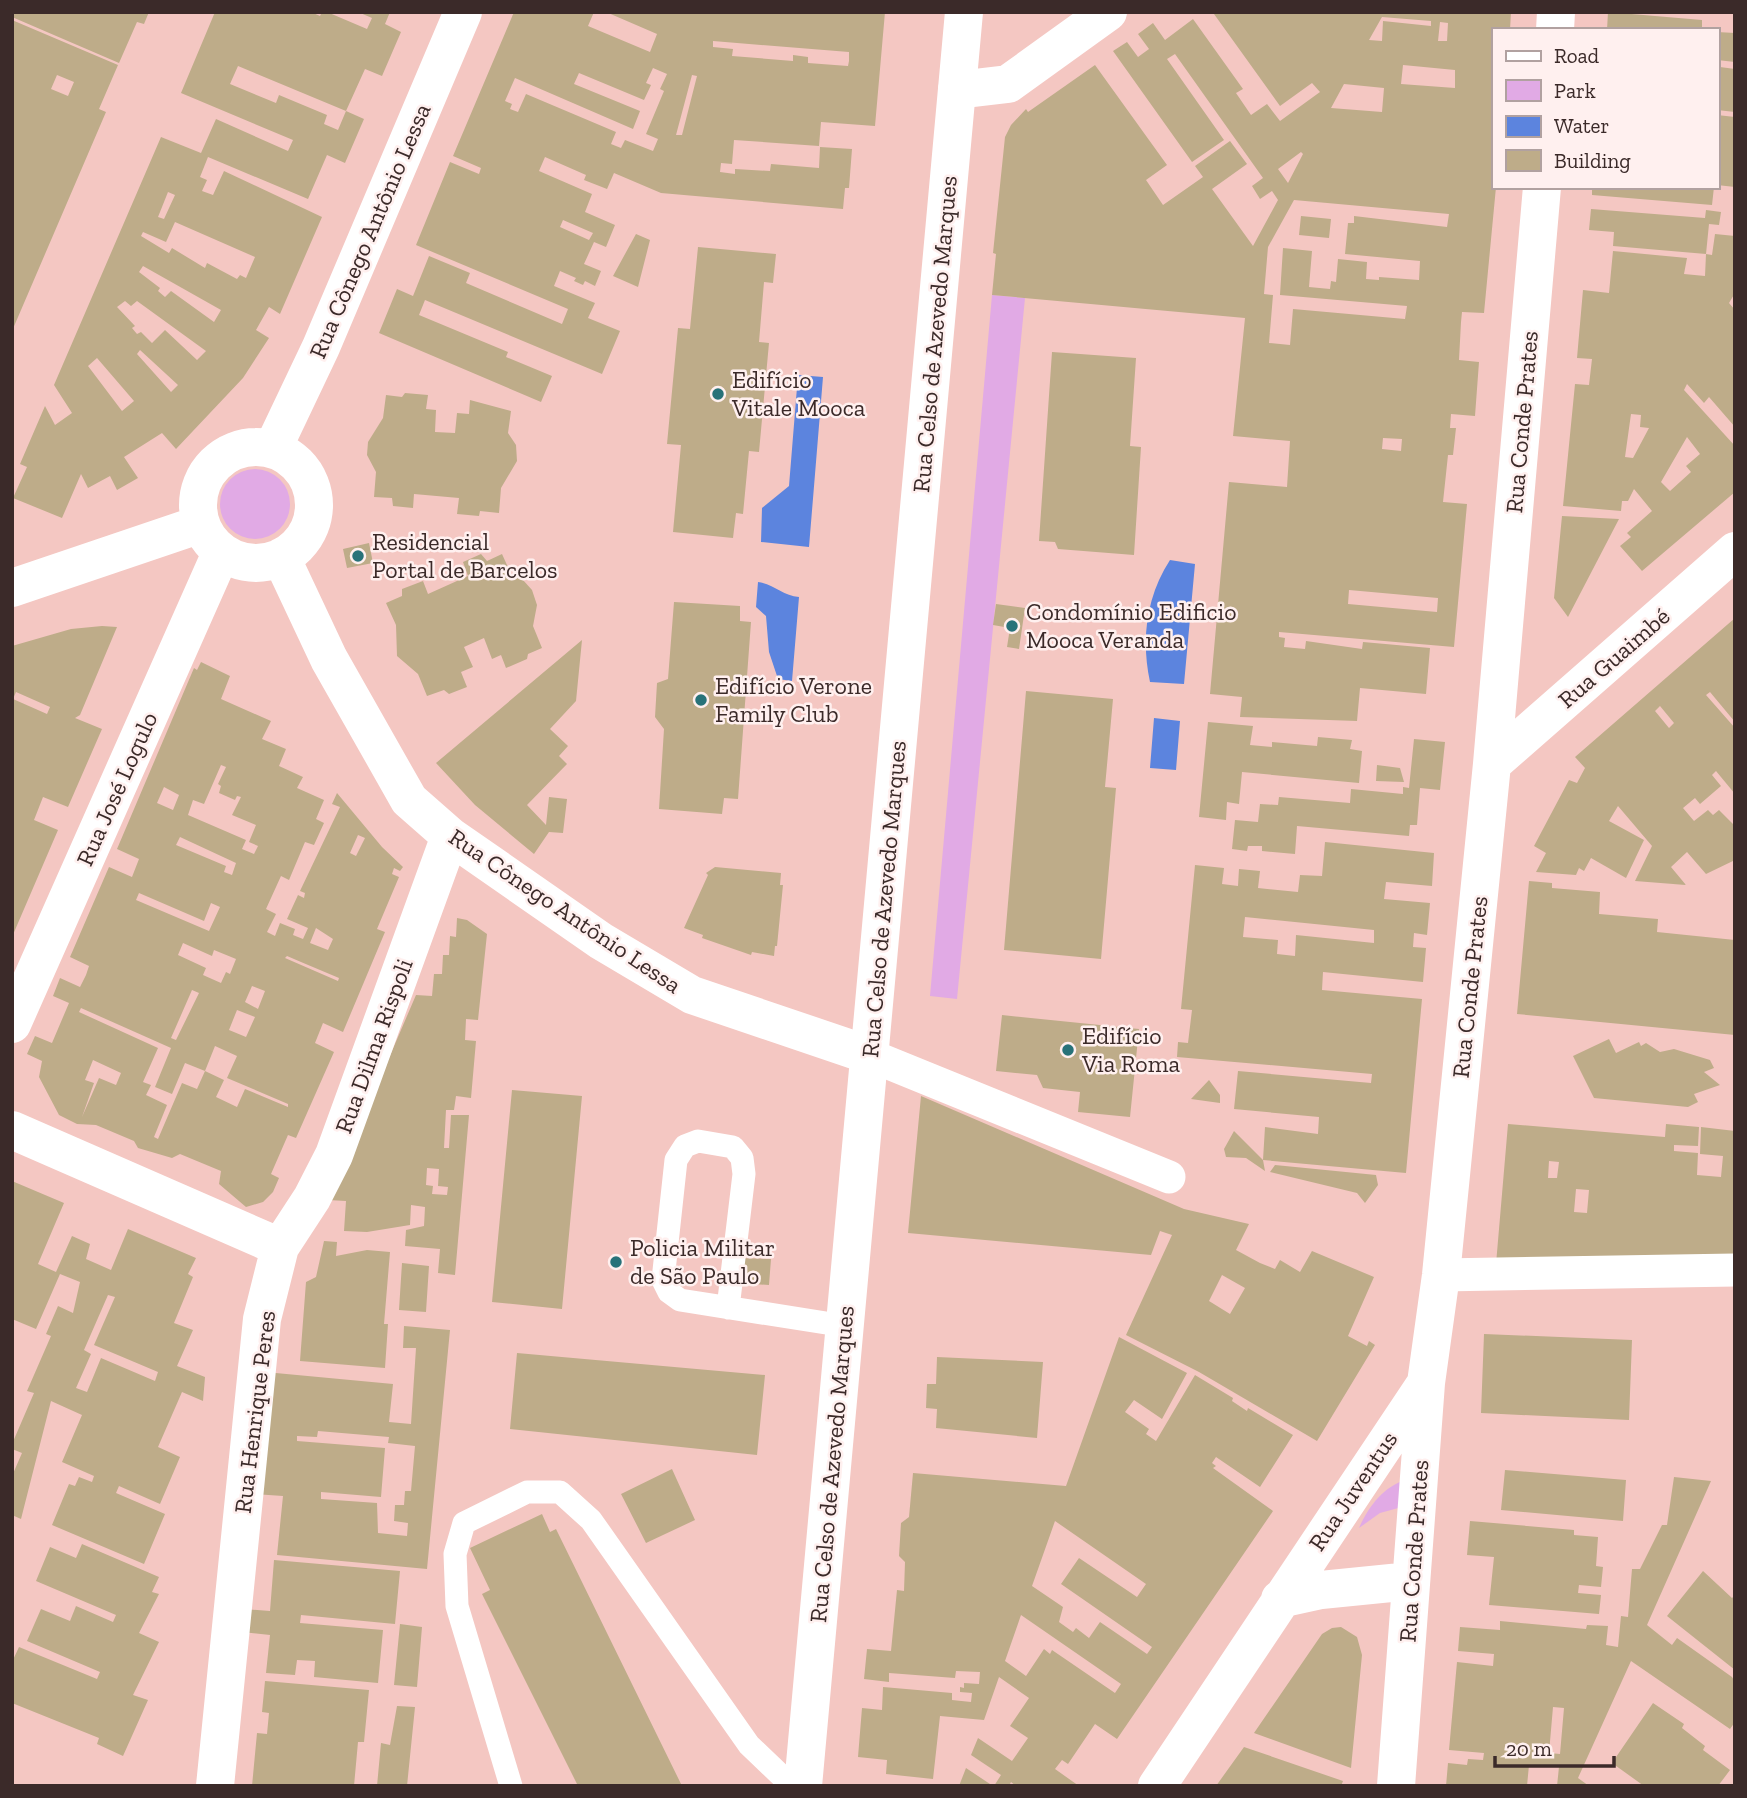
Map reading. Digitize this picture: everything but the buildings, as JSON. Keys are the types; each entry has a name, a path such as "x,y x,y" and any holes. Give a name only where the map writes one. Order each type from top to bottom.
{"street":[{"name":"Rua Cônego Antônio Lessa","path":"273,448 321,347 463,12"},
{"name":"Rua Celso de Azevedo Marques","path":"803,1786 964,12"},
{"path":"957,90 1008,84 1108,12"},
{"name":"Rua Conde Prates","path":"1396,1786 1426,1383 1441,1275 1492,764 1542,189"},
{"path":"253,445 273,448 291,457 304,472 314,503 306,535 281,558 248,563 211,538 198,495 204,477 216,461 233,450 253,445"},
{"path":"12,587 211,538"},
{"name":"Rua José Logulo","path":"12,1024 211,538"},
{"name":"Rua Guaimbé","path":"1492,764 1735,551"},
{"name":"Rua Cônego Antônio Lessa","path":"281,558 329,659 410,800 450,836 601,941 692,995 869,1055"},
{"name":"Rua Dilma Rispoli","path":"280,1247 313,1198 334,1155 450,836"},
{"path":"869,1055 1169,1177"},
{"path":"12,1130 280,1247"},
{"name":"Rua Henrique Peres","path":"215,1786 255,1368 262,1319 280,1247"},
{"path":"1441,1275 1735,1270"},
{"name":"Rua Juventus","path":"1157,1786 1426,1383"},
{"name":"Rua Juventus","path":"1280,1599 1321,1590 1411,1581"}],"lane":[{"path":"728,1308 744,1174 743,1158 733,1147 698,1141 685,1146 676,1160 663,1280 668,1292 680,1300 728,1308 845,1326"},
{"path":"511,1786 457,1606 455,1555 464,1523 527,1492 560,1492 591,1520 749,1745 792,1786"}],"green space":[{"path":"992,295 1025,298 957,999 930,996"},
{"path":"255,469 280,479 290,504 280,529 255,539 230,529 220,504 230,479"},
{"path":"1407,1479 1402,1507 1380,1513 1359,1528 1378,1498 1398,1482"}],"water":[{"path":"798,375 823,377 809,547 761,542 762,508 789,486"},
{"path":"1170,560 1195,564 1184,684 1150,682 1147,666 1146,635 1151,604 1155,589"},
{"path":"758,582 799,597 792,681 778,679 769,652 766,616 756,607"},
{"path":"1154,718 1180,721 1176,770 1150,768"}],"place":[{"name":"Edifício Vitale Mooca","path":"718,394"},
{"name":"Residencial Portal de Barcelos","path":"358,556"},
{"name":"Condomínio Edificio Mooca Veranda","path":"1012,626"},
{"name":"Edifício Verone Family Club","path":"701,700"},
{"name":"Edifício Via Roma","path":"1068,1050"},
{"name":"Policia Militar de São Paulo","path":"616,1262"}]}
